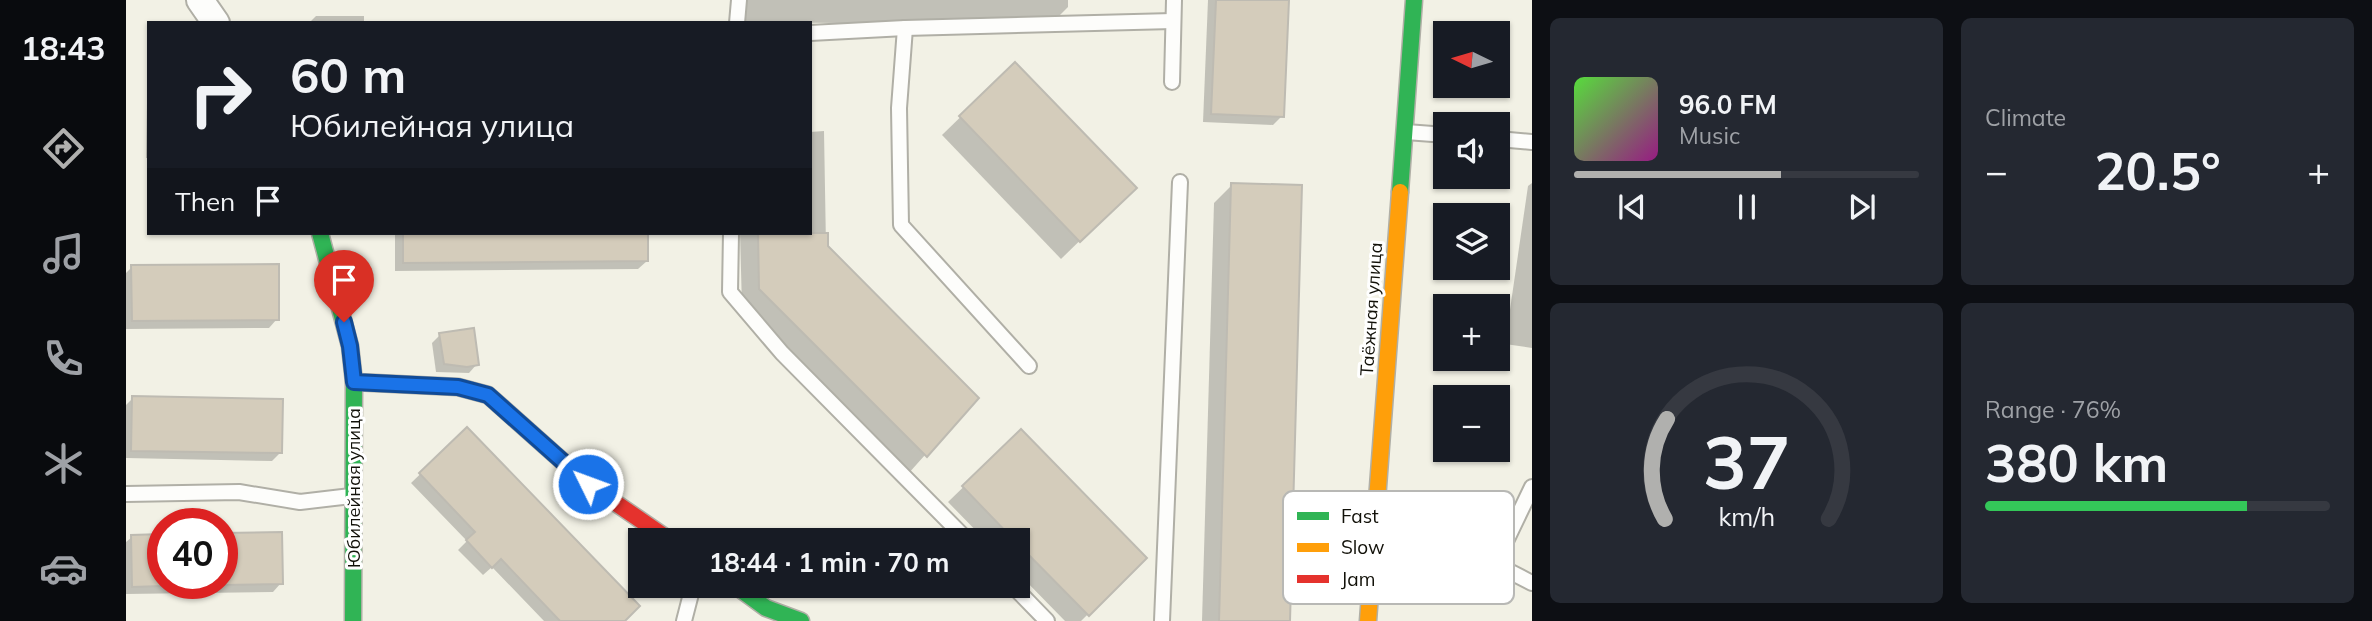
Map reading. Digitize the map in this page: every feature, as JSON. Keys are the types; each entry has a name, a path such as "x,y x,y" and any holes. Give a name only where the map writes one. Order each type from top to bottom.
{"street":[{"path":"200,0 215,21"},
{"name":"Таёжная улица","path":"1377,491 1414,0"},
{"name":"Юбилейная улица","path":"321,235 350,346 354,382 353,621"},
{"path":"354,382 458,387 488,395 588,484 652,528"},
{"path":"752,598 766,608 801,621"}],"lane":[{"path":"737,21 739,0"},
{"path":"1172,82 1174,0"},
{"path":"812,33 1172,21"},
{"path":"905,28 899,108 901,225 1029,366"},
{"path":"1404,132 1433,134"},
{"path":"1510,140 1532,142"},
{"path":"1161,621 1180,182"},
{"path":"732,235 730,292 782,353 955,528"},
{"path":"1514,525 1532,488"},
{"path":"126,494 239,492 300,502 353,495"},
{"path":"1514,574 1532,583"},
{"path":"684,621 689,598"},
{"path":"1025,598 1047,621"}],"building":[{"path":"1216,0 1289,0 1284,117 1211,114"},
{"path":"1015,62 1137,188 1080,242 959,116"},
{"path":"1231,183 1302,185 1294,491 1283,491 1283,604 1290,604 1290,621 1219,621"},
{"path":"828,233 828,246 979,398 927,457 759,289 758,235"},
{"path":"403,235 648,235 648,261 403,263"},
{"path":"279,264 279,320 132,321 131,265"},
{"path":"474,328 479,365 467,367 444,364 439,333"},
{"path":"132,396 283,399 282,453 131,451"},
{"path":"467,427 628,594 628,598 632,598 640,606 625,621 560,621 501,559 492,568 466,540 475,532 419,473"},
{"path":"1021,429 1147,558 1089,616 1030,556 1030,528 1002,528 962,486"},
{"path":"282,532 283,584 238,585 238,533"},
{"path":"147,534 147,587 132,587 131,535"}],"traffic: fast":[{"path":"1400,192 1414,0"},
{"path":"321,235 350,346 354,382 353,621"},
{"path":"752,598 766,608 801,621"}],"traffic: slow":[{"path":"1378,491 1400,192"},
{"path":"1368,621 1369,604"}],"traffic: jam":[{"path":"354,382 458,387 488,395 588,484 652,528"}],"route":[{"path":"344,322 354,382 458,387 488,395 588,484"}]}
